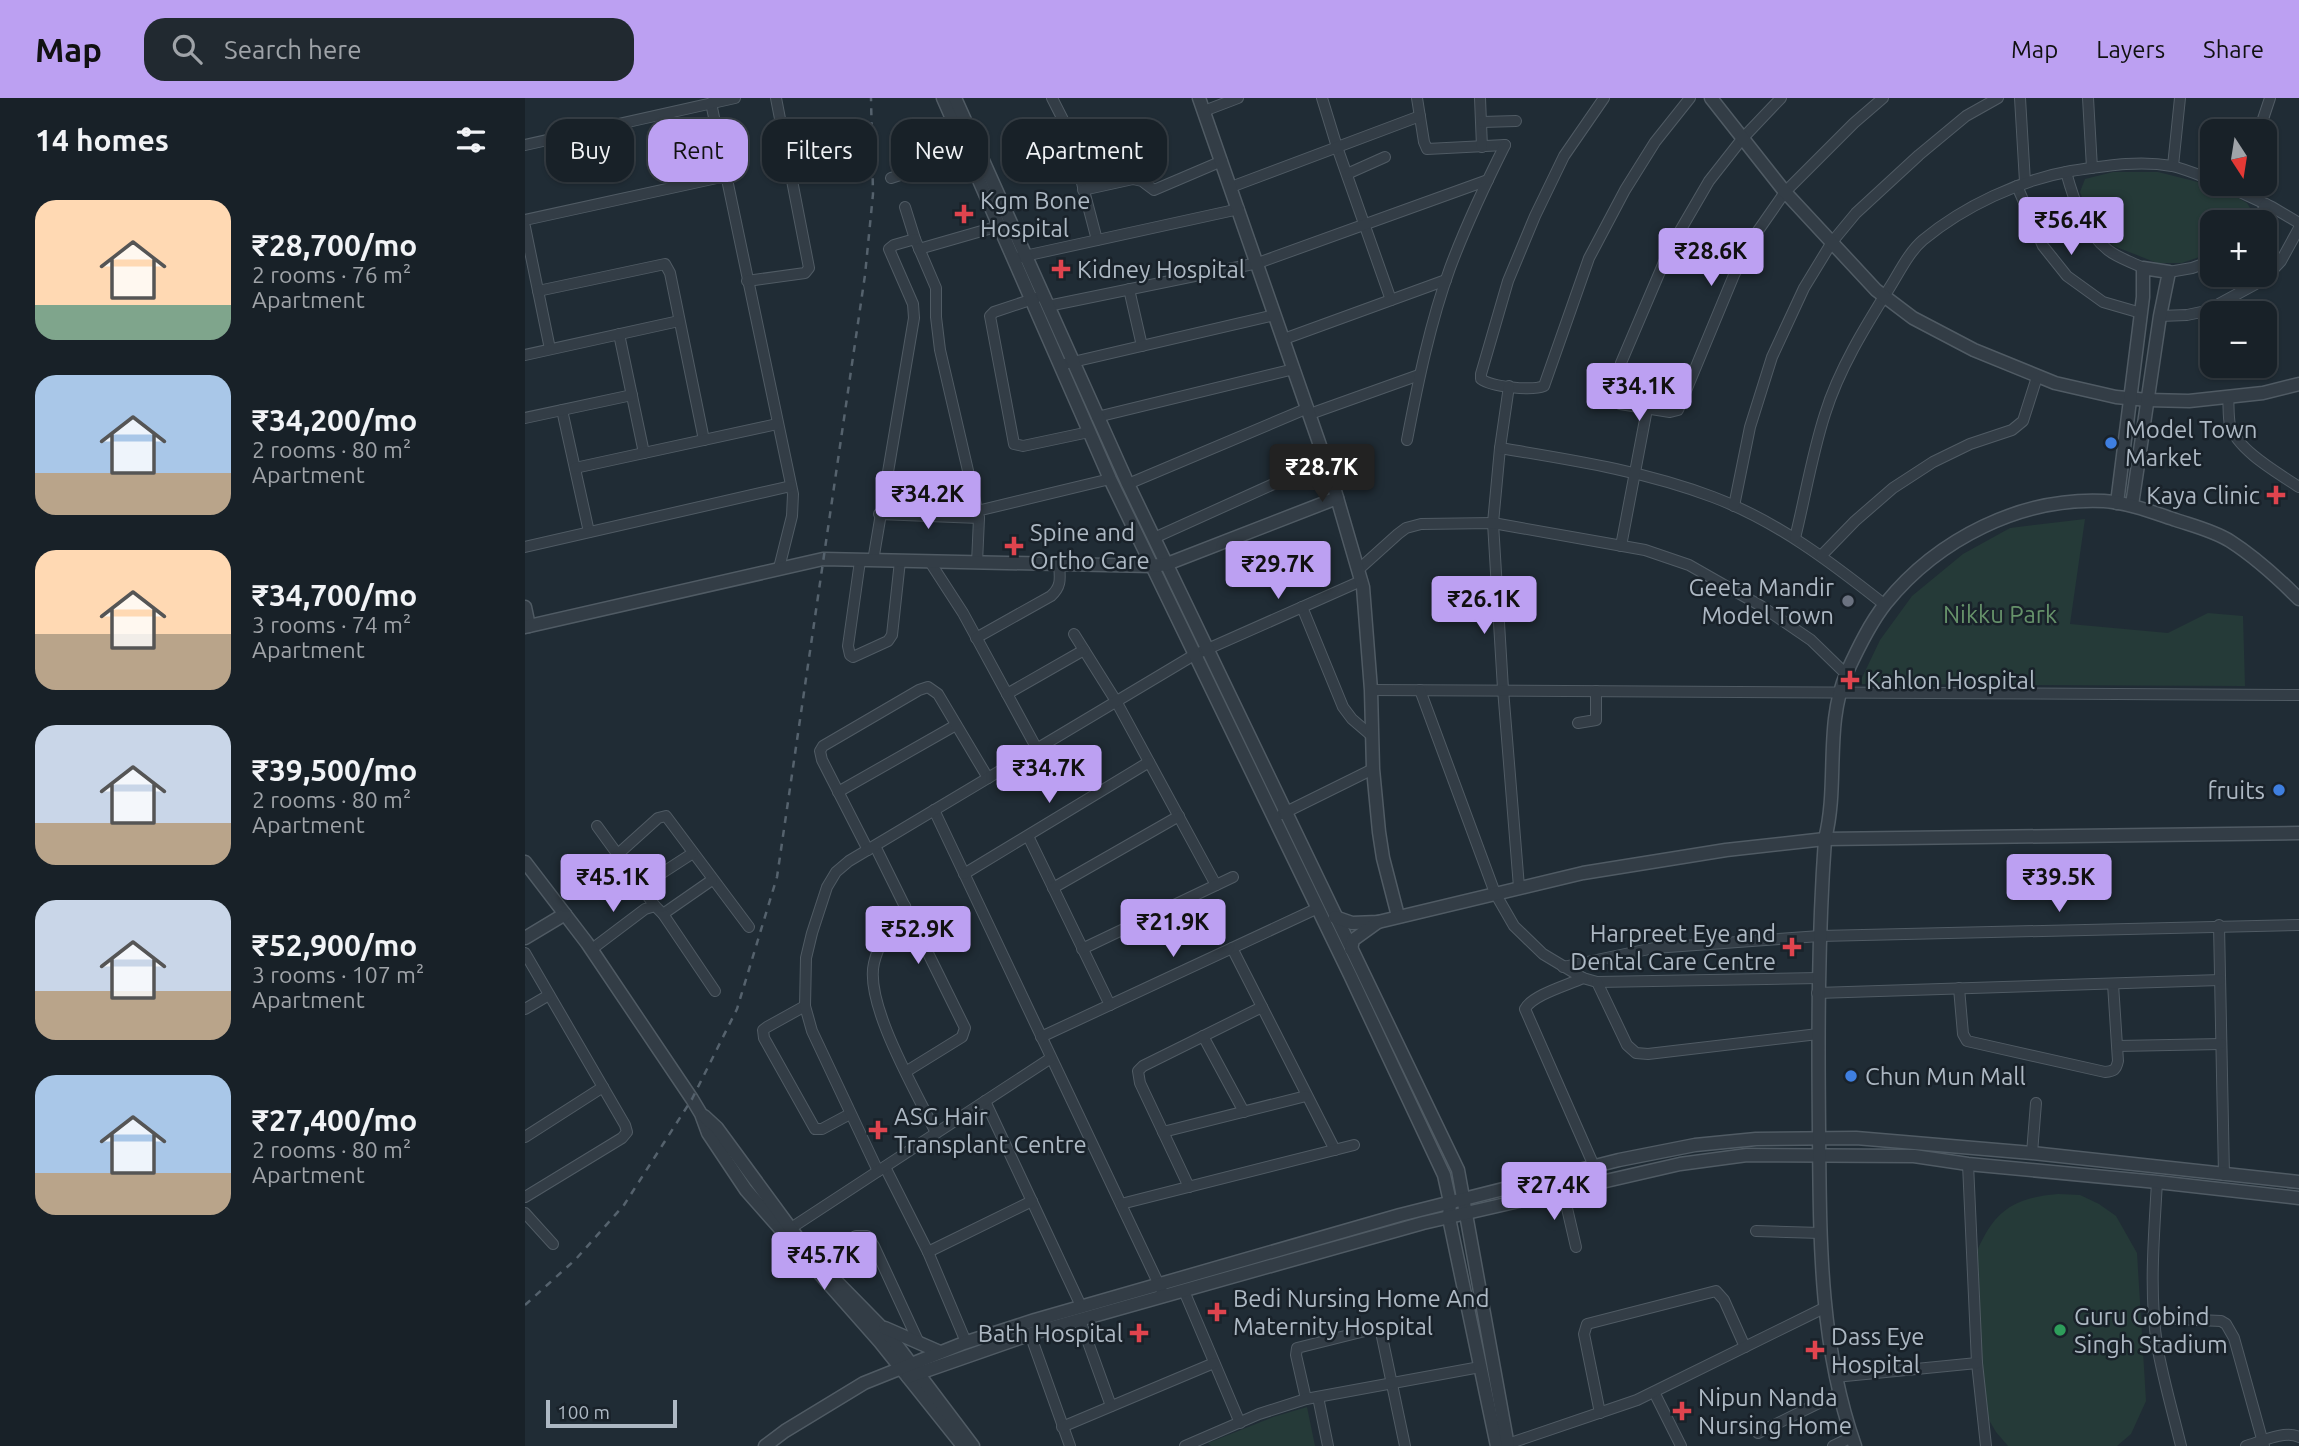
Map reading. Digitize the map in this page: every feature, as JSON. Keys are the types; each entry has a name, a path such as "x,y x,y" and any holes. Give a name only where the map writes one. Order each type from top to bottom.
{"street":[{"path":"525,145 735,98"},
{"path":"747,281 805,273 809,268 776,98"},
{"path":"943,98 955,119"},
{"path":"955,98 962,119"},
{"path":"1052,98 1086,165 1082,180 1083,190 1097,240"},
{"path":"1238,98 1202,104 1309,411 1360,576 1371,690 1373,769 1383,858 1398,916"},
{"path":"1322,98 1391,300"},
{"path":"1407,440 1419,375 1446,281 1476,205 1505,145 1427,149 1417,98"},
{"path":"1480,98 1482,147"},
{"path":"1604,98 1564,156 1508,281 1481,374 1481,379 1488,383 1541,388 1547,382 1589,258 1625,190 1655,142 1690,98"},
{"path":"1711,98 1785,192 1876,290 1913,318 1974,350 2037,377 2116,397 2189,401 2263,393 2299,384"},
{"path":"1781,98 1742,139 1709,181 1670,248 1621,363 1614,397 1620,404 1670,412 1678,410 1734,275 1753,238 1785,192 1882,98"},
{"path":"1734,506 1750,427 1772,357 1804,288 1832,243 1857,213 1919,155 1966,116 1998,98"},
{"path":"2020,98 2021,184 2043,246 2067,276 2103,302 2141,313"},
{"path":"2088,98 2092,168"},
{"path":"2172,166 2180,98"},
{"path":"2263,119 2270,98"},
{"path":"711,103 714,119"},
{"path":"1231,187 1420,116"},
{"path":"1482,121 1515,121"},
{"path":"1347,174 1385,157"},
{"path":"1083,190 1133,179 1142,181 1154,190 1222,162"},
{"path":"1795,538 1825,414 1850,354 1909,255 1923,240 1998,193 2066,172 2128,164 2172,166 2200,176"},
{"path":"2066,172 2084,223 2096,240 2110,252 2143,268 2169,272 2200,265"},
{"path":"1089,432 1017,447 1014,444 990,316 994,312 1041,300 1129,289 1258,263 1488,180"},
{"path":"525,220 699,182"},
{"path":"727,182 791,486 792,516 779,568"},
{"path":"984,182 999,226 1019,257"},
{"path":"986,182 1019,257 1073,362 1207,649 1318,908 1444,1175 1450,1202 1449,1217 1481,1367 1504,1446"},
{"path":"2160,316 2206,311 2263,280 2281,261 2299,226 2254,196"},
{"path":"2263,210 2266,204"},
{"path":"905,207 936,288 940,350 978,515 977,563"},
{"path":"1019,257 1239,209"},
{"path":"900,561 892,635 888,641 853,657 848,646 879,514 914,318 913,304 889,249 894,245 917,244 999,226"},
{"path":"525,227 551,349"},
{"path":"538,290 665,264 670,273 704,440"},
{"path":"2117,503 2141,313 2143,268"},
{"path":"2132,505 2169,272"},
{"path":"1284,339 1446,281"},
{"path":"1129,289 1142,346"},
{"path":"1041,300 1060,365 1109,479 1194,655 1335,917 1458,1170 1504,1446"},
{"path":"1060,365 1275,315"},
{"path":"525,355 679,321"},
{"path":"619,334 644,453"},
{"path":"1097,417 1294,369"},
{"path":"1128,484 1309,411 1419,375"},
{"path":"1821,556 1893,488 1933,462 1970,444 2012,430 2023,421 2037,377"},
{"path":"1509,386 1493,523 1519,887"},
{"path":"525,418 632,395"},
{"path":"2228,397 2230,425 2238,440 2264,464 2299,487"},
{"path":"1622,545 1647,409"},
{"path":"562,410 589,532"},
{"path":"575,468 777,424"},
{"path":"1500,448 1634,474 1734,506 1795,538 1885,605"},
{"path":"1154,538 1289,477 1327,465"},
{"path":"879,514 978,515 1109,479"},
{"path":"525,547 791,486"},
{"path":"525,607 527,626 823,559 1152,566 1167,564 1337,498"},
{"path":"1833,1446 1854,1441 1835,1377 1824,1308 1817,993 1825,839 1831,815 1832,756 1839,693 1860,643 1885,605 1908,579 1948,546 1987,524 2029,510 2066,503 2102,501 2132,505 2229,541 2274,575 2299,599"},
{"path":"966,1342 928,1252 850,1114 812,1031 805,1006 806,958 828,887 836,872 849,861 1194,655 1301,607 1360,576 1406,528 1421,524 1493,523 1622,545 1689,565 1761,606 1811,640 1846,674"},
{"path":"930,562 963,612 1038,748"},
{"path":"976,638 1058,590 1061,583 1059,564"},
{"path":"1301,607 1337,697 1352,719 1373,737"},
{"path":"1074,634 1116,701 1216,885"},
{"path":"1007,694 1084,650"},
{"path":"907,1071 962,1037 965,1028 905,906 838,792 820,755 823,746 928,687 938,694 988,778"},
{"path":"1371,690 2299,695"},
{"path":"1420,690 1495,893 1514,926 1543,954 1583,978 1597,982 1818,978"},
{"path":"1578,723 1596,720 1596,691"},
{"path":"838,792 956,725"},
{"path":"964,874 1149,762"},
{"path":"1280,816 1373,769"},
{"path":"934,810 1164,1296"},
{"path":"618,854 663,816 670,818 712,880 749,927"},
{"path":"1053,888 1179,816"},
{"path":"597,826 663,914 715,991"},
{"path":"1335,917 1352,923 1378,922 1583,873 1674,858 1825,839 2299,833"},
{"path":"1028,836 1109,1005"},
{"path":"642,887 693,853"},
{"path":"525,862 592,949 701,1114 717,1128 787,1230 880,1342 909,1370 973,1446"},
{"path":"1082,949 1233,877"},
{"path":"663,914 712,880"},
{"path":"592,949 645,909 655,906"},
{"path":"905,906 881,944 874,964 873,989 879,1013 936,1133"},
{"path":"1041,1037 1318,908"},
{"path":"525,938 565,914"},
{"path":"1351,949 1353,940 1378,922"},
{"path":"2218,925 2224,1175"},
{"path":"1563,967 1654,948 1820,936 2299,925"},
{"path":"1232,948 1335,1150"},
{"path":"525,953 627,1132 622,1138 525,1197"},
{"path":"1583,978 1536,999 1527,1004 1525,1009 1601,1182"},
{"path":"1817,993 2220,980"},
{"path":"1597,982 1627,1045 1636,1053 1648,1054 1818,1034"},
{"path":"1959,988 1963,1034 1967,1041 2105,1072 2113,1071 2117,1067 2113,984"},
{"path":"525,1009 549,995"},
{"path":"805,1006 763,1030 764,1038 815,1129 822,1129 850,1114"},
{"path":"1189,1187 1140,1083 1137,1071 1262,1007"},
{"path":"1203,1036 1244,1112"},
{"path":"2118,1046 2221,1044"},
{"path":"787,1230 1051,1058"},
{"path":"525,1137 603,1087"},
{"path":"1163,1132 1306,1096"},
{"path":"985,1101 1081,1313 1111,1406"},
{"path":"2032,1153 2036,1103"},
{"path":"765,1446 864,1383 1030,1334 1159,1284 1450,1202 1593,1166 1695,1145 1756,1139 1908,1142 2299,1182"},
{"path":"1121,1205 1354,1145"},
{"path":"909,1370 940,1352 966,1342 1184,1291 1449,1217 1680,1164 1747,1155 1914,1156 2299,1198"},
{"path":"1968,1164 1977,1363 1986,1446"},
{"path":"2193,1171 2193,1186"},
{"path":"2157,1182 2152,1272 2154,1318 2164,1378 2181,1446"},
{"path":"1563,1191 1576,1247"},
{"path":"928,1252 1032,1201"},
{"path":"525,1213 553,1244"},
{"path":"787,1230 879,1325 963,1446"},
{"path":"1756,1231 1821,1233"},
{"path":"815,1258 856,1236 867,1236 919,1343"},
{"path":"1184,1291 1240,1423"},
{"path":"1600,1413 1584,1334 1587,1324 1716,1291 1724,1300 1745,1346"},
{"path":"1504,1446 1654,1392 1824,1308"},
{"path":"2154,1318 2221,1321 2227,1324 2234,1338 2263,1444"},
{"path":"879,1325 940,1352"},
{"path":"1306,1399 1296,1355 1297,1348 1377,1328 1381,1332 1405,1446"},
{"path":"1030,1334 1070,1446"},
{"path":"1062,1427 1215,1363"},
{"path":"1835,1377 1977,1363"},
{"path":"1185,1446 1199,1443 1240,1423 1306,1399 1481,1367"},
{"path":"1654,1392 1681,1446"},
{"path":"1758,1433 1839,1393"},
{"path":"1318,1397 1328,1446"},
{"path":"781,1446 784,1444 785,1431"},
{"path":"2246,1446 2263,1444 2294,1434 2299,1437"}],"green space":[{"path":"2113,172 2158,172 2200,183 2200,196 2235,196 2247,203 2251,210 2200,210 2200,256 2182,263 2157,263 2114,246 2094,227 2080,192 2085,179"},
{"name":"Nikku Park","path":"2085,519 2070,624 2168,633 2208,613 2243,616 2245,686 1859,684 1880,640 1912,596 1963,554 2010,528"},
{"name":"Guru Gobind Singh Stadium","path":"2058,1194 2080,1195 2116,1216 2137,1253 2146,1401 2131,1434 2117,1446 2008,1446 1985,1413 1974,1258 1988,1230 2004,1211 2027,1200"},
{"path":"1307,1407 1315,1446 1211,1446 1208,1443 1273,1417"}],"railway":[{"path":"525,1305 576,1259 624,1205 692,1099 737,1009 777,877 865,275 873,194 871,98"}],"place":[{"name":"Kgm Bone Hospital","path":"964,214"},
{"name":"Kidney Hospital","path":"1061,269"},
{"name":"Model Town Market","path":"2111,443"},
{"name":"Kaya Clinic","path":"2276,495"},
{"name":"Spine and Ortho Care","path":"1014,546"},
{"name":"Geeta Mandir Model Town","path":"1848,601"},
{"name":"Kahlon Hospital","path":"1850,680"},
{"name":"fruits","path":"2279,790"},
{"name":"Harpreet Eye and Dental Care Centre","path":"1792,947"},
{"name":"Chun Mun Mall","path":"1851,1076"},
{"name":"ASG Hair Transplant Centre","path":"878,1130"},
{"name":"Bedi Nursing Home And Maternity Hospital","path":"1217,1312"},
{"name":"Guru Gobind Singh Stadium","path":"2060,1330"},
{"name":"Bath Hospital","path":"1139,1333"},
{"name":"Dass Eye Hospital","path":"1815,1350"},
{"name":"Nipun Nanda Nursing Home","path":"1682,1411"}]}
